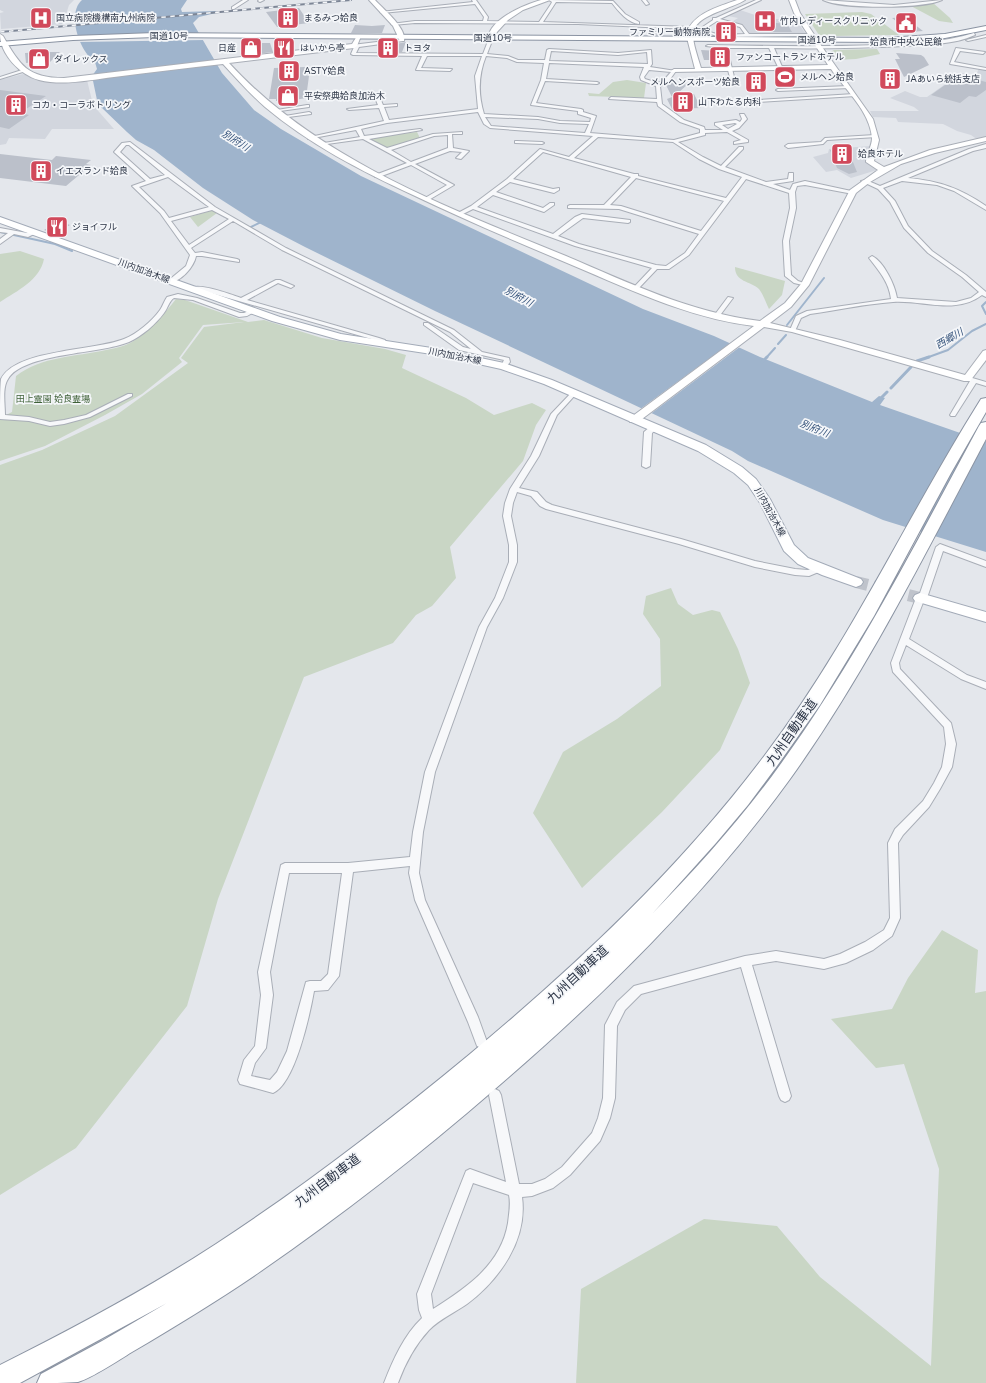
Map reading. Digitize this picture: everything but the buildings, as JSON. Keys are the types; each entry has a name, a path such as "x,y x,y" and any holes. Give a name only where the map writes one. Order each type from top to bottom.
{"highway":[{"name":"国道10号","path":"490,39 547,41 887,40 960,34 986,30"},
{"name":"国道10号","path":"2,42 73,39 214,37 357,42 402,38 893,43 931,40 974,34 986,30"},
{"name":"九州自動車道","path":"50,1383 143,1333 195,1300 322,1214 461,1104 553,1025 621,960 678,901 728,844 786,771 844,683 893,600 917,538 982,407"},
{"name":"九州自動車道","path":"0,1379 91,1333 250,1236 310,1194 448,1087 538,1010 601,952 662,890 712,834 769,763 829,677 878,595 917,538 986,426"}],"main road":[{"name":"川内加治木線","path":"0,220 190,289 315,331 384,344 438,352 504,366 637,417 654,428 702,448 738,470 752,482 766,502 789,548 803,561 818,569 856,582"},
{"path":"920,598 986,617"}],"street":[{"path":"233,8 246,0"},
{"path":"372,0 394,24 402,38"},
{"path":"444,0 448,6"},
{"path":"547,0 522,9 500,22 490,39 477,77 480,110 486,124 490,126 549,132 674,141 703,134 704,132 737,128 745,119 742,115"},
{"path":"699,71 690,41 691,28 696,21 705,16 742,0"},
{"path":"759,0 716,20 700,30 720,36 747,35 880,38 960,34"},
{"path":"792,0 797,13 813,37"},
{"path":"825,0 839,3 894,6 940,0"},
{"path":"839,3 853,0"},
{"path":"541,22 543,15 550,9 553,1 609,1 613,2 624,15 641,25"},
{"path":"382,12 423,11 475,2 486,17 484,23"},
{"path":"705,16 741,26 747,35"},
{"path":"394,24 415,22 541,22 691,28"},
{"path":"653,34 682,27"},
{"path":"708,46 771,47 928,43 974,34"},
{"path":"980,58 984,53 958,49 952,43 986,36"},
{"path":"547,41 549,50 548,62 543,80 533,104 580,110 580,113 594,117 587,134"},
{"path":"2,42 24,71 48,79 88,78 222,62 357,42 353,54 425,55 449,57 484,55 508,57 517,61 622,64 674,71 833,67"},
{"path":"724,46 734,85"},
{"path":"819,46 867,113 875,136 876,146 869,158 874,165 882,169"},
{"path":"771,47 781,69"},
{"path":"958,49 952,63 986,69"},
{"path":"549,50 618,54 649,51 650,64 643,73 644,80 658,85 666,81 674,71"},
{"path":"425,55 418,69 450,70"},
{"path":"222,62 243,84 273,111 310,138 377,176 459,214 636,288 716,317 740,323 763,323 793,330 986,384"},
{"path":"974,68 977,63"},
{"path":"0,78 24,71"},
{"path":"543,80 597,83"},
{"path":"658,85 660,105 682,121 702,128 704,132"},
{"path":"778,90 848,87"},
{"path":"758,101 854,95"},
{"path":"346,98 377,96 387,122"},
{"path":"610,98 659,101"},
{"path":"349,109 365,110 381,106 395,105"},
{"path":"273,111 307,106"},
{"path":"310,138 387,122 480,110"},
{"path":"281,117 309,112"},
{"path":"482,115 538,118 560,122 591,123"},
{"path":"415,119 424,138"},
{"path":"736,143 746,141 716,124 736,121 740,124"},
{"path":"358,128 362,137 451,185 427,199"},
{"path":"320,144 420,130"},
{"path":"542,150 540,148 549,132"},
{"path":"387,150 424,138 449,133 460,133"},
{"path":"449,133 451,142 450,149"},
{"path":"571,158 597,135"},
{"path":"788,146 823,143 824,139 875,136"},
{"path":"637,417 788,305 805,285 853,192 864,181 882,169 920,154 986,139"},
{"path":"674,141 694,156 721,168 792,192"},
{"path":"517,142 542,143"},
{"path":"149,181 117,152 124,144 130,143 213,208 284,249 452,331 480,353"},
{"path":"880,188 971,150 986,146"},
{"path":"721,168 741,148"},
{"path":"377,176 450,149 466,151 459,158"},
{"path":"542,150 726,200"},
{"path":"459,214 472,207 509,180 542,150"},
{"path":"762,183 791,180 791,174"},
{"path":"169,175 135,186 168,220 193,255 193,260 186,270 171,281"},
{"path":"606,206 636,175"},
{"path":"472,207 502,219 555,236 576,245 656,267 667,268 687,254 745,176"},
{"path":"901,179 936,183 955,188 986,208"},
{"path":"509,180 554,191 557,189"},
{"path":"793,330 798,318 809,312 894,300 956,304 973,299 984,293 964,276 930,252 906,227 892,201 880,188 864,181"},
{"path":"805,285 796,282 788,276 786,241 793,208 792,192 795,185 805,183 853,192"},
{"path":"492,193 544,210 552,204"},
{"path":"570,207 606,206 625,209 702,233"},
{"path":"168,220 213,208"},
{"path":"555,236 577,218 582,216 628,220"},
{"path":"188,248 226,222 233,219"},
{"path":"0,230 28,235 35,232"},
{"path":"0,242 11,233"},
{"path":"193,255 202,254 237,261"},
{"path":"872,258 888,278 893,289 894,300"},
{"path":"636,288 656,267"},
{"path":"242,300 278,281 291,286"},
{"path":"190,289 204,289 377,339 383,341 384,344"},
{"path":"130,394 88,416 64,422 50,424 29,419 1,417 2,389 8,372 34,360 128,340 159,315 168,298 172,296 184,296 239,315 245,315 253,311"},
{"path":"716,317 730,298"},
{"path":"390,304 405,311 461,349 507,359 504,366"},
{"path":"953,415 986,353"},
{"path":"481,1042 474,1020 420,900 414,873 418,832 430,772 484,627 504,586 512,562 513,544 507,516 509,503 514,489 535,456 554,414 574,393"},
{"path":"646,466 648,432 654,428"},
{"path":"514,489 534,494 543,504 549,507 681,542 754,564 795,572 809,573 818,569"},
{"path":"430,1320 426,1310 424,1294 470,1175 514,1191 532,1190 548,1184 566,1172 596,1137 604,1118 609,1098 611,1025 621,1006 638,990 745,961 776,956 824,964 842,959 869,946 888,933 895,918 893,843 899,832 926,804 937,786 947,767 951,744 948,726 896,670 895,663 920,598 924,595 940,546 986,564"},
{"path":"904,640 964,677 986,686"},
{"path":"348,868 333,976 324,986 310,986 297,1042 282,1076 273,1087 244,1080 250,1060 260,1048 267,995 264,972 285,868 348,868 415,861"},
{"path":"745,961 785,1096"},
{"path":"391,1383 400,1359 430,1320 478,1287 493,1271 505,1254 514,1232 517,1213 514,1191 495,1095"}],"shaded area":[{"name":"国立病院機構南九州病院","path":"0,0 74,0 69,5 63,24 1,29 0,13 4,12 0,10"},
{"name":"竹内レディースクリニック","path":"740,10 764,18 769,16 776,19 795,19 806,34 748,34 743,26 730,23 738,18 728,16"},
{"path":"979,68 986,69 986,139 978,140 971,135 957,131 943,124 898,122 896,118 873,117 870,111 919,111 914,107 890,98 905,91 920,97 927,97 961,73 976,75"},
{"path":"23,74 36,80 48,82 87,80 93,105 114,129 52,129 45,139 9,138 6,144 0,145 0,80"},
{"path":"871,146 865,161 877,170 851,178 837,170 826,172 813,157 828,153 829,149"}],"green space":[{"path":"932,2 950,18 953,23 939,21 909,5"},
{"path":"862,12 871,14 899,35 819,35 805,14"},
{"path":"877,49 880,54 856,59 836,60 830,52 834,50"},
{"path":"627,80 646,83 644,98 589,96 588,93 599,94 613,82"},
{"path":"417,132 420,138 388,148 372,140 372,137"},
{"path":"213,210 217,213 198,227 190,217"},
{"path":"20,251 44,259 42,266 33,279 0,302 0,254"},
{"path":"735,267 785,281 782,295 769,309 759,289 737,276"},
{"name":"田上霊園 姶良霊場","path":"176,299 185,300 248,322 264,320 322,338 385,349 406,355 402,368 466,398 494,415 532,403 546,410 536,425 523,461 450,547 456,578 432,606 416,615 393,643 304,677 218,899 187,1006 76,1148 0,1195 0,465 42,450 115,416 188,363 181,358 204,327 244,322 203,325 179,358 182,362 142,394 45,446 0,461 0,418 12,412 16,376 26,369 37,364 59,358 128,344 152,327"},
{"path":"671,588 678,604 693,615 712,610 720,612 738,649 750,683 720,750 662,812 582,888 533,813 563,752 617,719 661,686 660,639 643,614 646,596"},
{"path":"942,930 978,950 975,993 986,991 986,1383 576,1383 581,1289 704,1219 777,1226 820,1277 931,1366 939,1169 904,1064 876,1068 831,1019 892,1009 908,978"}],"water":[{"name":"別府川","path":"82,0 187,0 181,9 182,12 216,11 216,13 199,17 193,23 222,73 254,110 281,129 361,176 643,309 714,336 760,357 872,402 879,396 885,398 880,405 986,442 986,552 883,520 748,461 732,451 435,311 253,220 203,188 154,150 136,140 101,107 97,100 92,76 97,69 95,62 84,50 80,42 75,23 77,6"}],"pier":[{"path":"202,34 205,40 79,42 76,36"},
{"path":"732,342 741,346 649,415 639,410"}],"waterway":[{"path":"249,228 263,221"},
{"path":"0,232 55,244 72,251"},
{"path":"787,325 824,278"},
{"name":"西郷川","path":"986,302 982,306 986,314"},
{"name":"西郷川","path":"926,358 948,350 972,331 986,324"},
{"path":"778,344 786,335"},
{"path":"766,358 775,348"},
{"path":"762,362 766,358"},
{"name":"西郷川","path":"917,361 926,358"},
{"name":"西郷川","path":"891,388 911,367"},
{"path":"879,400 887,392"}],"tunnel":[{"path":"856,582 920,598"}],"railway":[{"path":"0,32 351,0"}],"place":[{"name":"国立病院機構南九州病院","path":"41,18"},
{"name":"まるみつ姶良","path":"288,18"},
{"name":"竹内レディースクリニック","path":"765,21"},
{"name":"姶良市中央公民館","path":"906,23"},
{"name":"ファミリー動物病院","path":"726,32"},
{"name":"日産","path":"251,48"},
{"name":"はいから亭","path":"284,48"},
{"name":"トヨタ","path":"388,48"},
{"name":"ファンコートランドホテル","path":"720,57"},
{"name":"ダイレックス","path":"39,59"},
{"name":"ASTY姶良","path":"289,71"},
{"name":"メルヘン姶良","path":"785,77"},
{"name":"JAあいら統括支店","path":"890,79"},
{"name":"メルヘンスポーツ姶良","path":"756,82"},
{"name":"平安祭典姶良加治木","path":"288,96"},
{"name":"山下わたる内科","path":"683,102"},
{"name":"コカ・コーラボトリング","path":"16,105"},
{"name":"姶良ホテル","path":"842,154"},
{"name":"イエスランド姶良","path":"41,171"},
{"name":"ジョイフル","path":"57,227"}]}
